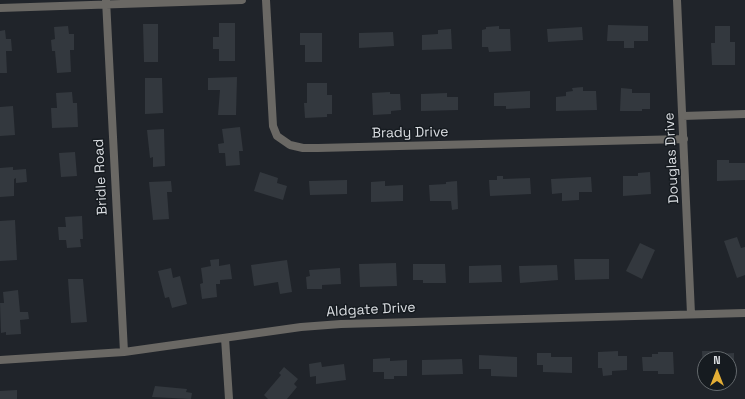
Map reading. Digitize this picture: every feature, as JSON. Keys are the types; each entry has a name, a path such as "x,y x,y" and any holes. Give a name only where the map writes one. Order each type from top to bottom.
{"street":[{"path":"0,8 106,2 242,0"},
{"name":"Brady Drive","path":"266,0 273,126 277,136 282,141 296,147 318,148 684,139"},
{"name":"Douglas Drive","path":"677,0 691,314"},
{"name":"Bridle Road","path":"106,2 124,352"},
{"path":"683,116 745,114"},
{"name":"Aldgate Drive","path":"0,360 124,352 301,327 363,322 745,313"},
{"path":"225,338 229,399"}],"building":[{"path":"219,23 235,23 235,61 219,61 219,49 213,49 213,37 219,37"},
{"path":"143,24 158,24 158,62 144,62"},
{"path":"608,25 648,26 648,41 634,41 634,48 624,48 624,41 607,41"},
{"path":"68,26 69,34 74,34 74,50 70,50 71,72 57,73 55,51 52,51 51,40 55,39 54,27"},
{"path":"499,26 499,29 510,29 511,51 489,52 488,47 482,47 482,30 486,29 486,27"},
{"path":"715,26 730,26 730,42 735,42 735,65 712,65 711,43 715,43"},
{"path":"582,27 583,40 548,42 547,29"},
{"path":"451,29 452,49 422,50 422,35 438,34 438,30"},
{"path":"5,30 6,39 11,39 12,51 6,51 7,73 0,73 0,31"},
{"path":"393,32 394,46 359,48 359,33"},
{"path":"300,33 322,33 322,62 305,62 305,45 300,45"},
{"path":"237,77 236,115 218,115 220,90 208,90 208,78"},
{"path":"145,78 162,78 163,113 145,114"},
{"path":"307,83 327,83 327,95 332,95 332,114 327,114 327,117 305,118 304,103 307,103"},
{"path":"583,87 583,91 596,91 597,110 556,111 556,97 566,96 566,92 573,91 572,88"},
{"path":"621,88 632,89 632,93 650,93 650,109 642,109 642,111 620,111"},
{"path":"530,91 530,108 506,109 506,106 494,106 494,93"},
{"path":"72,92 73,103 77,103 78,127 52,128 51,108 57,108 56,93"},
{"path":"390,92 390,94 400,94 401,110 391,111 391,114 373,115 372,93"},
{"path":"447,93 447,97 458,97 458,110 421,111 421,94"},
{"path":"13,106 15,135 0,136 0,107"},
{"path":"240,127 243,151 239,151 240,165 226,166 225,153 219,153 218,144 224,143 222,129"},
{"path":"164,129 165,166 153,167 153,157 150,158 147,130"},
{"path":"75,152 77,176 61,177 59,153"},
{"path":"717,160 729,160 729,163 745,163 745,180 717,181"},
{"path":"13,167 13,170 26,169 27,182 16,183 16,178 14,179 14,196 0,197 0,168"},
{"path":"260,172 278,178 277,183 287,186 283,200 254,191"},
{"path":"650,172 651,194 623,196 623,176 638,176 638,173"},
{"path":"497,176 503,176 503,179 530,178 531,194 490,196 489,180 497,180"},
{"path":"591,177 592,192 579,192 579,200 562,201 562,193 552,194 551,179"},
{"path":"347,180 347,194 310,195 309,181"},
{"path":"171,181 172,192 167,192 169,219 153,220 149,182"},
{"path":"385,181 385,186 403,185 403,201 371,202 371,182"},
{"path":"457,181 458,209 452,210 451,201 430,201 429,185 446,184 446,182"},
{"path":"82,216 83,239 80,239 81,247 67,248 66,240 59,240 58,227 66,227 65,217"},
{"path":"15,220 17,260 0,261 0,221"},
{"path":"737,237 741,248 745,247 745,275 737,278 724,241"},
{"path":"640,243 655,250 642,279 626,271"},
{"path":"219,259 219,266 230,264 232,279 220,280 220,284 216,284 217,297 202,299 200,284 203,283 201,268 211,266 210,260"},
{"path":"574,259 609,259 609,279 575,280"},
{"path":"287,260 292,292 280,294 278,282 254,286 251,265"},
{"path":"396,263 397,286 360,287 359,264"},
{"path":"413,264 445,264 446,283 423,283 423,280 413,280"},
{"path":"501,265 502,282 469,283 469,266"},
{"path":"557,265 558,280 520,283 519,266"},
{"path":"171,268 173,278 180,276 187,304 172,308 169,297 165,298 158,271"},
{"path":"340,268 341,284 322,285 322,289 307,289 306,277 310,276 309,270"},
{"path":"68,279 83,279 87,322 71,323"},
{"path":"18,290 20,312 28,312 29,319 20,320 21,334 6,335 6,332 1,333 0,303 4,303 3,292"},
{"path":"618,351 618,356 627,356 627,370 612,371 612,375 603,376 602,368 598,368 598,352"},
{"path":"658,352 673,352 674,374 658,374 658,371 643,371 642,357 652,357 652,354 658,354"},
{"path":"537,353 551,353 551,357 572,357 572,373 543,372 543,365 537,365"},
{"path":"479,355 517,357 517,377 491,376 491,369 479,369"},
{"path":"390,358 390,361 407,360 407,376 394,376 394,379 384,379 384,372 373,372 373,359"},
{"path":"462,359 463,374 422,375 422,360"},
{"path":"321,362 322,367 344,364 346,380 316,384 316,376 310,377 309,364"},
{"path":"284,367 298,379 294,384 297,387 287,399 268,399 264,395 281,375 279,373"},
{"path":"155,386 187,389 186,392 192,393 191,399 152,397"},
{"path":"17,390 17,399 0,399 0,391"}]}
